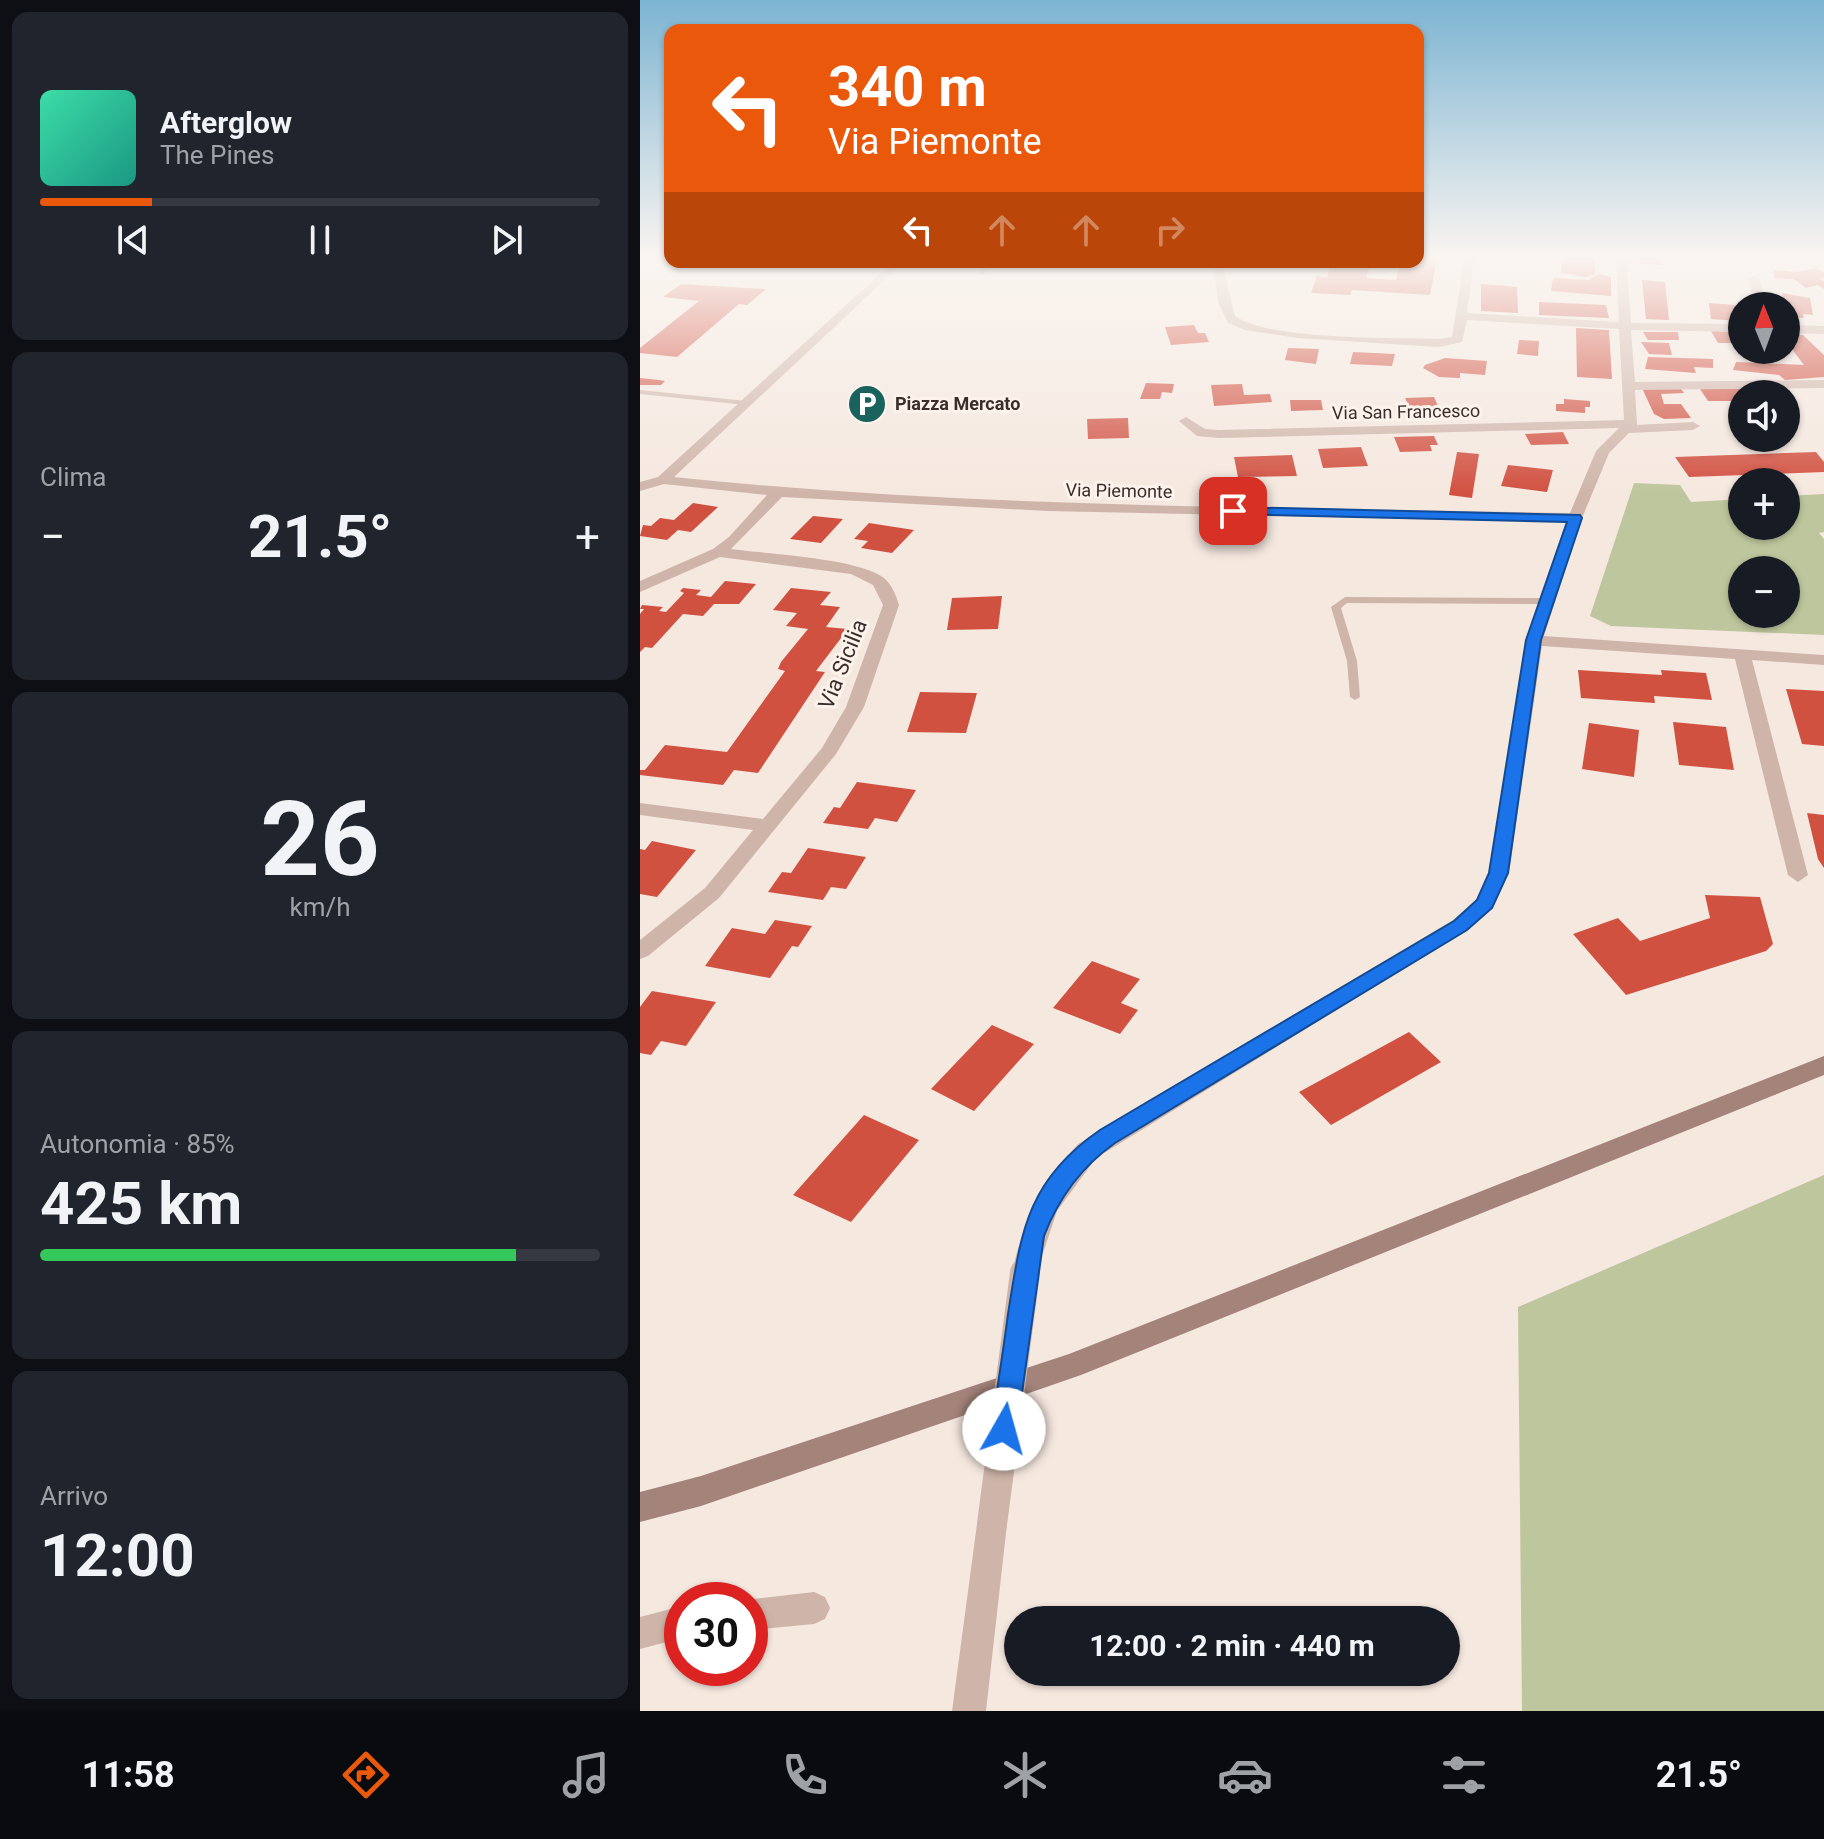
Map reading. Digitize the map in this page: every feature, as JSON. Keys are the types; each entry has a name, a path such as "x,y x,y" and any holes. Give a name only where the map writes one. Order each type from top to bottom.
{"main road":[{"path":"640,1507 701,1491 1071,1366 1824,1065"}],"street":[{"path":"640,487 663,480 819,335"},
{"path":"1333,335 1447,342 1458,339 1458,335"},
{"path":"969,1711 1025,1272 1032,1236 1045,1204 1087,1151 1460,925 1485,904 1499,873 1534,640 1575,518 1603,451 1629,427 1630,386 1626,335"},
{"path":"1630,386 1824,384"},
{"name":"Via San Francesco","path":"1186,421 1202,433 1219,434 1693,426"},
{"name":"Via Piemonte","path":"663,480 778,492 1047,507 1575,518"},
{"path":"640,587 718,552 734,540 778,492"},
{"name":"Via Sicilia","path":"640,951 712,893 830,750 855,707 891,605 888,590 875,577 854,570 718,552"},
{"path":"1534,640 1824,660"},
{"path":"1742,654 1798,875"},
{"path":"640,809 768,826"},
{"path":"768,1612 814,1608"},
{"path":"640,1633 664,1627"}],"lane":[{"path":"640,392 746,403"},
{"path":"1355,697 1352,661 1336,607 1345,600 1546,601"}],"green space":[{"path":"1634,483 1680,485 1691,502 1728,500 1728,540 1800,540 1800,495 1824,494 1824,532 1819,533 1824,539 1824,635 1611,626 1590,616"},
{"path":"1824,1175 1824,1711 1522,1711 1518,1307"}],"building":[{"path":"657,335 703,335 677,357 640,353 640,348"},
{"path":"1168,335 1206,335 1209,342 1171,345"},
{"path":"1576,335 1609,335 1612,379 1577,377"},
{"path":"1645,335 1678,335 1679,340 1648,340"},
{"path":"1713,335 1728,335 1728,343 1718,343"},
{"path":"1800,335 1824,355 1824,377 1785,380 1779,375 1733,370 1735,364 1804,365 1800,360"},
{"path":"1519,340 1539,341 1538,356 1517,354"},
{"path":"1641,342 1669,343 1672,355 1649,354"},
{"path":"1288,348 1319,349 1316,364 1285,360"},
{"path":"1353,352 1395,354 1392,366 1350,364"},
{"path":"1648,357 1713,359 1713,368 1694,367 1696,373 1645,369"},
{"path":"1445,358 1487,361 1485,375 1460,373 1460,378 1439,377 1423,368"},
{"path":"640,378 665,381 661,385 640,385"},
{"path":"1146,383 1174,384 1172,393 1162,392 1160,399 1140,399"},
{"path":"1242,384 1244,395 1270,394 1272,402 1214,406 1211,385"},
{"path":"1642,388 1681,389 1684,393 1661,394 1664,404 1681,404 1691,418 1664,419 1654,414"},
{"path":"1700,389 1728,389 1728,401 1708,401"},
{"path":"1434,397 1439,408 1411,411 1405,398"},
{"path":"1564,399 1590,401 1590,407 1585,407 1585,413 1556,411 1556,404 1564,404"},
{"path":"1290,400 1321,400 1323,410 1291,411"},
{"path":"1128,418 1129,438 1088,439 1087,419"},
{"path":"1563,432 1569,444 1531,445 1525,434"},
{"path":"1434,436 1438,445 1430,445 1432,451 1400,452 1394,437"},
{"path":"1361,447 1368,466 1323,468 1318,449"},
{"path":"1457,452 1479,454 1472,498 1449,495"},
{"path":"1816,452 1824,462 1824,472 1800,473 1800,468 1728,468 1728,476 1689,477 1675,457"},
{"path":"1292,455 1297,476 1238,477 1234,457"},
{"path":"1508,465 1553,470 1547,492 1501,486"},
{"path":"693,503 718,507 691,532 678,530 667,540 640,536 643,525 651,526 660,518 674,520"},
{"path":"813,516 843,519 821,543 790,539"},
{"path":"869,523 914,530 892,553 861,548 868,541 854,539"},
{"path":"725,581 756,584 739,604 714,604 703,616 683,614 652,648 645,647 640,652 642,605 663,607 659,611 666,612 684,593 680,591 683,588 701,590 696,595 711,597"},
{"path":"791,588 831,592 820,605 840,607 826,627 848,629 816,671 825,672 758,773 734,770 723,785 640,775 640,770 645,770 665,745 727,752 785,671 778,669 781,662 808,629 786,626 797,613 773,610"},
{"path":"1002,596 998,629 947,630 952,598"},
{"path":"1578,670 1662,675 1661,670 1706,673 1712,700 1654,696 1655,703 1581,698"},
{"path":"1786,689 1824,691 1824,746 1802,744"},
{"path":"920,692 977,693 966,733 907,732"},
{"path":"1673,722 1726,727 1734,770 1679,765"},
{"path":"1589,723 1639,730 1634,777 1582,769"},
{"path":"857,782 916,790 897,822 875,818 868,829 823,823 834,807 840,808"},
{"path":"1807,813 1824,815 1824,868 1818,859"},
{"path":"652,841 696,850 657,897 640,894 640,849 645,850"},
{"path":"808,848 866,857 846,889 831,887 823,900 768,892 782,872 791,873"},
{"path":"1705,895 1760,897 1773,944 1766,951 1626,995 1573,934 1618,918 1640,941 1710,918"},
{"path":"775,920 812,926 798,947 792,946 770,978 705,966 732,928 765,934"},
{"path":"1092,961 1140,979 1121,1003 1138,1010 1120,1034 1053,1008"},
{"path":"652,991 716,1002 686,1046 661,1041 651,1055 640,1053 640,1007"},
{"path":"992,1025 1034,1044 974,1111 931,1089"},
{"path":"1409,1032 1441,1062 1331,1125 1299,1092"},
{"path":"864,1115 919,1140 851,1222 793,1195"}],"place":[{"name":"Piazza Mercato","path":"867,404"}],"route":[{"path":"1004,1429 1032,1236 1045,1204 1067,1172 1087,1151 1107,1137 1460,925 1485,904 1499,873 1534,640 1575,518 1233,511"}]}
